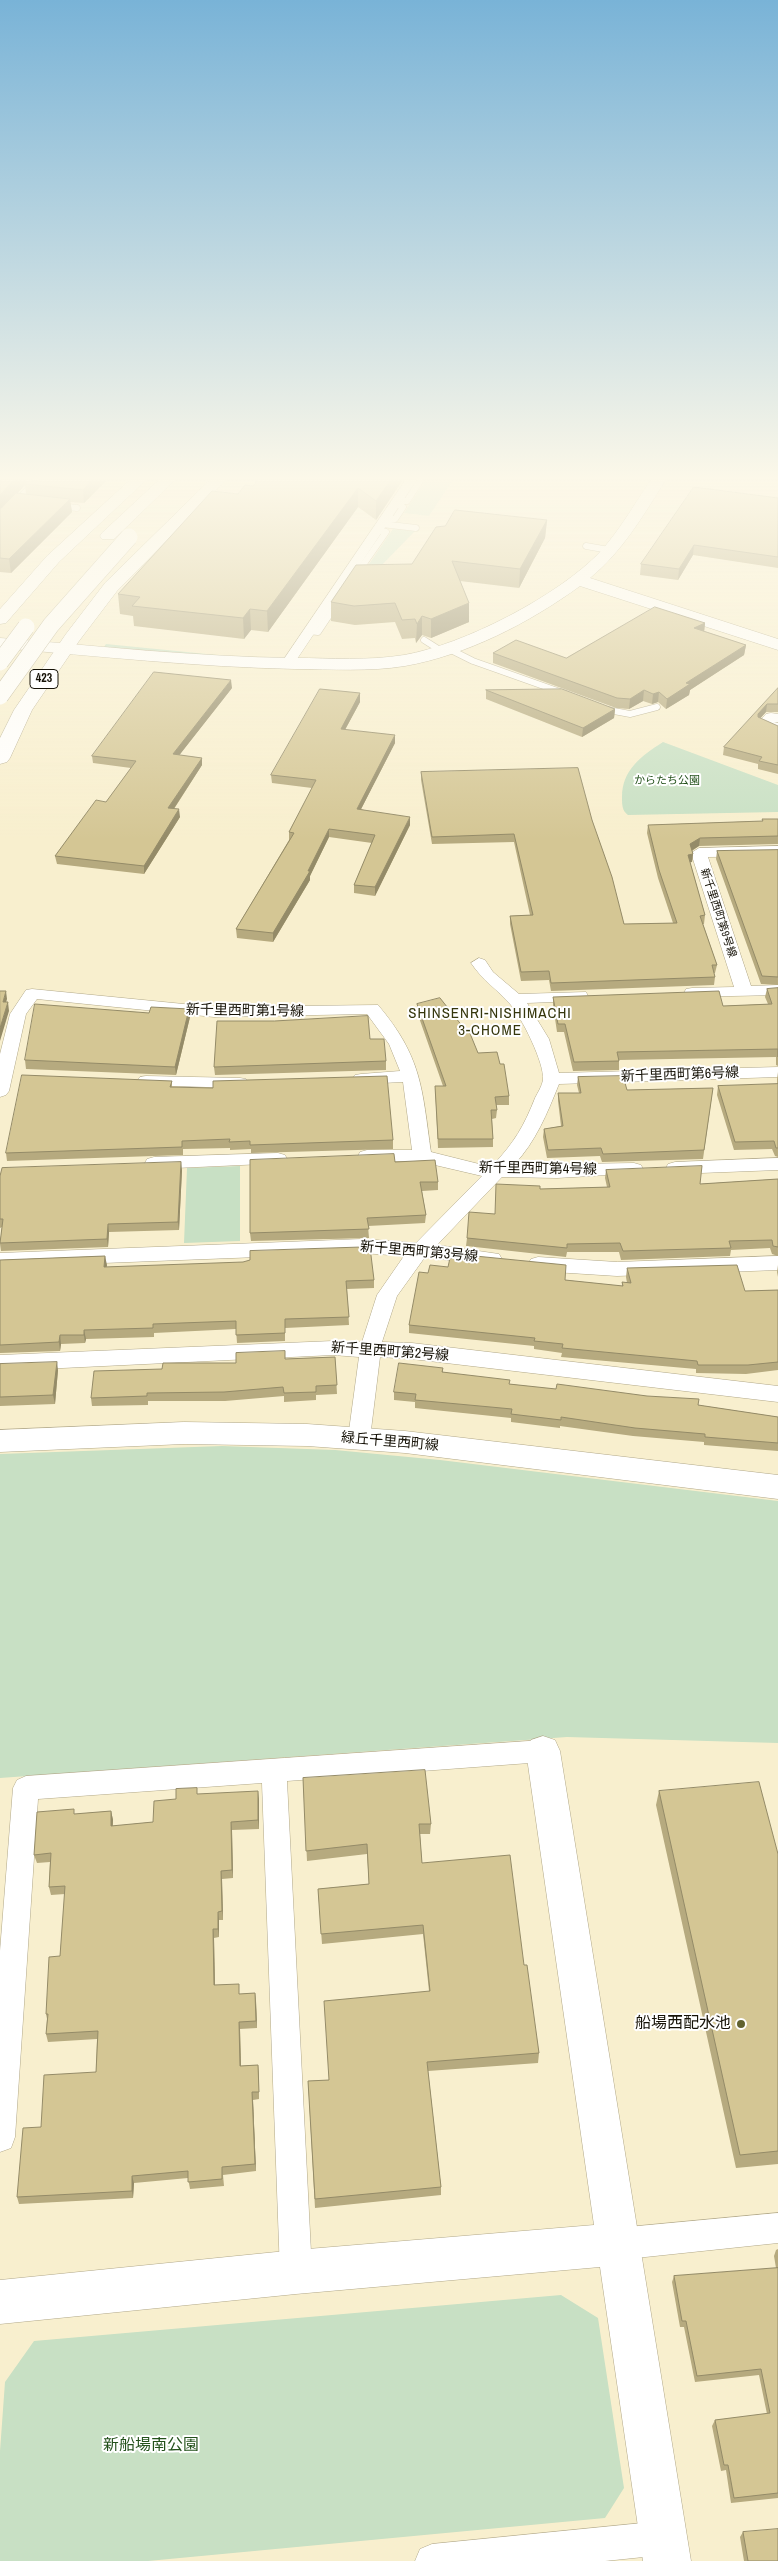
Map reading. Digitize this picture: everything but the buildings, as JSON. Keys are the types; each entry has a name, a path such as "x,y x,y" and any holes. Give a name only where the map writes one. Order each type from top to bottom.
{"main road":[{"path":"0,619 17,601"},
{"name":"423","path":"0,696 51,625 73,601"},
{"name":"423","path":"0,758 23,710 68,643 101,601"},
{"path":"0,633 68,643 261,664 288,662 361,665 400,661 447,651 476,640 544,601"},
{"path":"641,601 778,645"},
{"path":"0,662 38,612"},
{"path":"0,642 68,643"},
{"path":"0,736 23,710"},
{"name":"緑丘千里西町線","path":"0,1441 184,1433 359,1438 778,1487"},
{"path":"543,1751 665,2550"},
{"path":"0,2302 296,2272 617,2244"}],"street":[{"path":"288,662 329,601"},
{"path":"778,718 771,718 765,723 778,728"},
{"name":"新千里西町第9号線","path":"744,991 699,853 778,851"},
{"path":"359,1438 373,1332 387,1295 407,1265 528,1135 552,1079 540,1039 527,1014 515,998 487,975 479,963"},
{"path":"680,993 778,990"},
{"name":"新千里西町第1号線","path":"2,1083 18,1014 32,994 214,1012 372,1009 395,1038 407,1060 412,1076 422,1156"},
{"path":"515,998 593,996"},
{"name":"新千里西町第6号線","path":"552,1079 778,1072"},
{"path":"2,1083 23,1076"},
{"path":"340,1080 412,1076"},
{"path":"129,1080 196,1083 260,1082"},
{"name":"新千里西町第4号線","path":"347,1157 422,1156 479,1170 557,1172 778,1164"},
{"path":"135,1164 299,1158"},
{"name":"新千里西町第3号線","path":"0,1260 362,1246 421,1250 519,1262 617,1269 778,1263"},
{"name":"新千里西町第2号線","path":"0,1363 333,1348 412,1351 778,1394"},
{"path":"0,2137 26,1788 543,1751"},
{"path":"274,1769 296,2272"},
{"path":"617,2244 778,2228"},
{"path":"432,2561 665,2550"}],"lane":[{"path":"424,640 473,661 575,698"},
{"path":"597,707 631,716 642,714 657,707"}],"green space":[{"path":"106,644 267,660 104,647"},
{"name":"からたち公園","path":"663,742 778,785 778,812 628,815 623,809 622,802 625,779 640,758"},
{"path":"240,1166 240,1241 184,1243 187,1168"},
{"path":"222,1446 335,1450 440,1460 778,1501 778,1743 567,1737 0,1778 0,1454"},
{"name":"新船場南公園","path":"561,2295 598,2318 624,2488 605,2518 148,2561 0,2561 0,2451 5,2382 34,2341"}],"place":[{"name":"船場西配水池","path":"741,2024"}],"district":[{"name":"SHINSENRI-NISHIMACHI 3-CHOME","path":"490,1022"}]}
